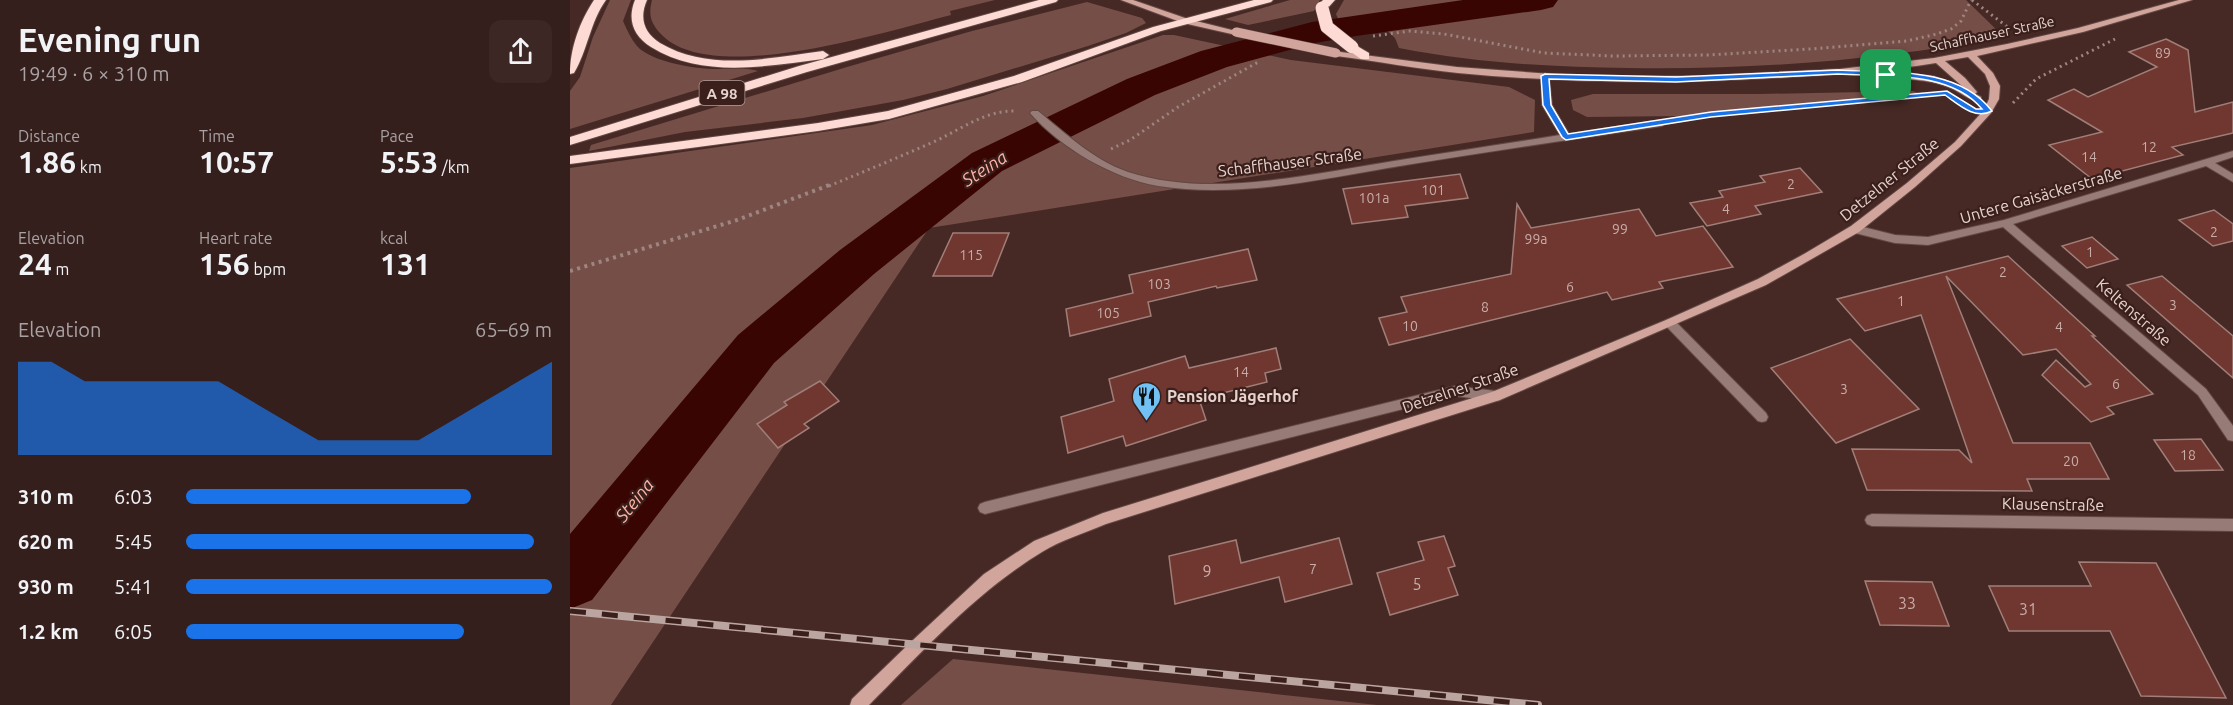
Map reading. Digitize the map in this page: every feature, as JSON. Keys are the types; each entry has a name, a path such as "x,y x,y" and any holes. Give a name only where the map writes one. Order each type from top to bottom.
{"highway":[{"path":"570,70 586,22 600,0"},
{"path":"641,0 636,21 643,36 657,47 681,58 712,63 750,63 874,49"},
{"name":"A 98","path":"570,141 874,49 1052,0"},
{"path":"570,160 818,127 889,115 1018,80 1157,29 1267,0"},
{"path":"1325,4 1322,17 1325,27 1365,56"}],"main road":[{"name":"Schaffhauser Straße","path":"1125,0 1186,21 1236,32 1336,52 1456,70 1545,76 1676,80 1838,72 1938,60 2029,42 2125,19 2188,0"},
{"path":"1938,60 1962,80 1988,111 1994,99 1995,86 1989,73 1970,54"},
{"path":"1838,72 1933,79 1954,86 1978,99"},
{"name":"Detzelner Straße","path":"858,705 989,579 1039,546 1103,519 1496,396 1762,282 1855,229 1958,144 1988,111"}],"street":[{"path":"1545,76 1547,105 1566,137"},
{"name":"Schaffhauser Straße","path":"1035,113 1082,151 1125,174 1168,184 1215,188 1298,178 1662,123"},
{"name":"Untere Gaisäckerstraße","path":"1855,229 1895,239 1928,241 2005,223 2233,154"},
{"path":"2207,162 2233,179"},
{"name":"Keltenstraße","path":"2005,223 2202,392 2233,436"},
{"path":"1670,323 1762,417"},
{"path":"985,508 1455,391 1496,396"},
{"name":"Klausenstraße","path":"1872,519 2233,525"}],"path":[{"path":"1373,36 1421,32 1544,54 1708,55 1810,50 1907,41 1937,34 1951,29 1961,21 1971,0 2029,42"},
{"path":"1988,111 2007,109 2036,79 2107,45 2128,31 2125,19"},
{"path":"1094,158 1130,140 1178,107 1260,61"},
{"path":"1662,123 1711,115 1924,95"},
{"path":"570,271 738,219 837,183 941,138 981,116 1005,110 1035,113"}],"shaded area":[{"path":"610,0 631,0 623,21 637,46 652,56 697,68 758,71 570,129 570,91 580,77 593,37"},
{"path":"652,0 995,0 950,11 951,15 846,42 760,56 721,56 688,50 663,36 652,20 650,11"},
{"path":"1290,0 1320,0 1314,11 1248,25 1225,19"},
{"path":"1344,0 1966,0 2004,37 1911,52 1771,65 1676,68 1542,65 1485,61 1399,48 1395,38 1384,28 1352,34 1340,23 1336,14"},
{"path":"1087,2 1142,18 1146,23 1126,33 1088,46 903,100 803,118 685,132 589,151 591,145 847,67 972,31"},
{"path":"1163,35 1174,35 1291,60 1509,87 1535,100 1534,132 929,228 611,705 570,705 570,168 872,125 983,96"},
{"path":"1913,91 1921,94 1894,100 1682,116 1587,117 1573,110 1571,100 1593,94"},
{"path":"953,659 1377,705 901,705"}],"building":[{"path":"2166,39 2188,50 2195,112 2233,102 2233,133 2172,147 2183,155 2092,179 2049,145 2102,132 2048,100 2074,89 2088,97 2157,67 2129,52"},
{"path":"1800,168 1822,192 1755,206 1761,214 1707,226 1690,203 1723,197 1719,191 1765,182 1760,176"},
{"path":"1460,174 1468,198 1405,206 1408,217 1352,224 1343,189"},
{"path":"1517,204 1531,228 1639,209 1656,236 1703,226 1733,267 1659,282 1663,288 1612,300 1607,292 1389,345 1379,318 1407,312 1401,297 1511,274"},
{"path":"2214,210 2233,224 2233,241 2213,246 2179,220"},
{"path":"953,233 1009,233 992,276 933,276"},
{"path":"2092,237 2118,259 2087,268 2062,246"},
{"path":"1248,249 1257,280 1217,288 1216,286 1148,302 1151,316 1070,336 1066,309 1133,293 1129,275"},
{"path":"2008,256 2095,336 2092,336 2153,394 2107,407 2114,414 2091,422 2042,375 2056,360 2085,387 2091,384 2056,349 2023,355 1946,276 2013,443 2090,443 2109,479 2027,479 2032,491 1867,490 1852,449 1959,450 1972,463 1921,315 1865,331 1837,299"},
{"path":"2162,276 2233,336 2233,378 2127,285"},
{"path":"1850,339 1919,409 1836,443 1771,368"},
{"path":"1276,348 1281,369 1265,373 1267,382 1199,399 1206,420 1126,446 1123,436 1068,453 1061,417 1114,401 1109,379 1185,356 1189,368"},
{"path":"820,381 839,401 804,424 809,428 778,448 757,424 787,405 784,402"},
{"path":"2201,439 2223,470 2175,471 2154,440"},
{"path":"1444,536 1455,566 1448,568 1458,595 1390,615 1377,573 1424,560 1418,542"},
{"path":"1339,538 1352,584 1285,602 1279,577 1175,604 1169,556 1236,540 1241,563"},
{"path":"2079,562 2156,563 2226,698 2141,696 2110,631 2009,631 1989,586 2091,586"},
{"path":"1865,581 1932,582 1949,626 1880,625"}],"waterway":[{"name":"Steina","path":"570,580 756,349 857,262 987,162 1141,87 1214,59 1312,33 1356,25 1541,0"}],"railway":[{"path":"570,611 1538,705"}],"place":[{"name":"Pension Jägerhof","path":"1146,422"}],"route":[{"path":"1838,72 1886,75 1933,79 1954,86 1978,99 1988,111 1974,111 1947,93 1711,115 1566,137 1547,105 1545,76 1676,80 1838,72"}]}
